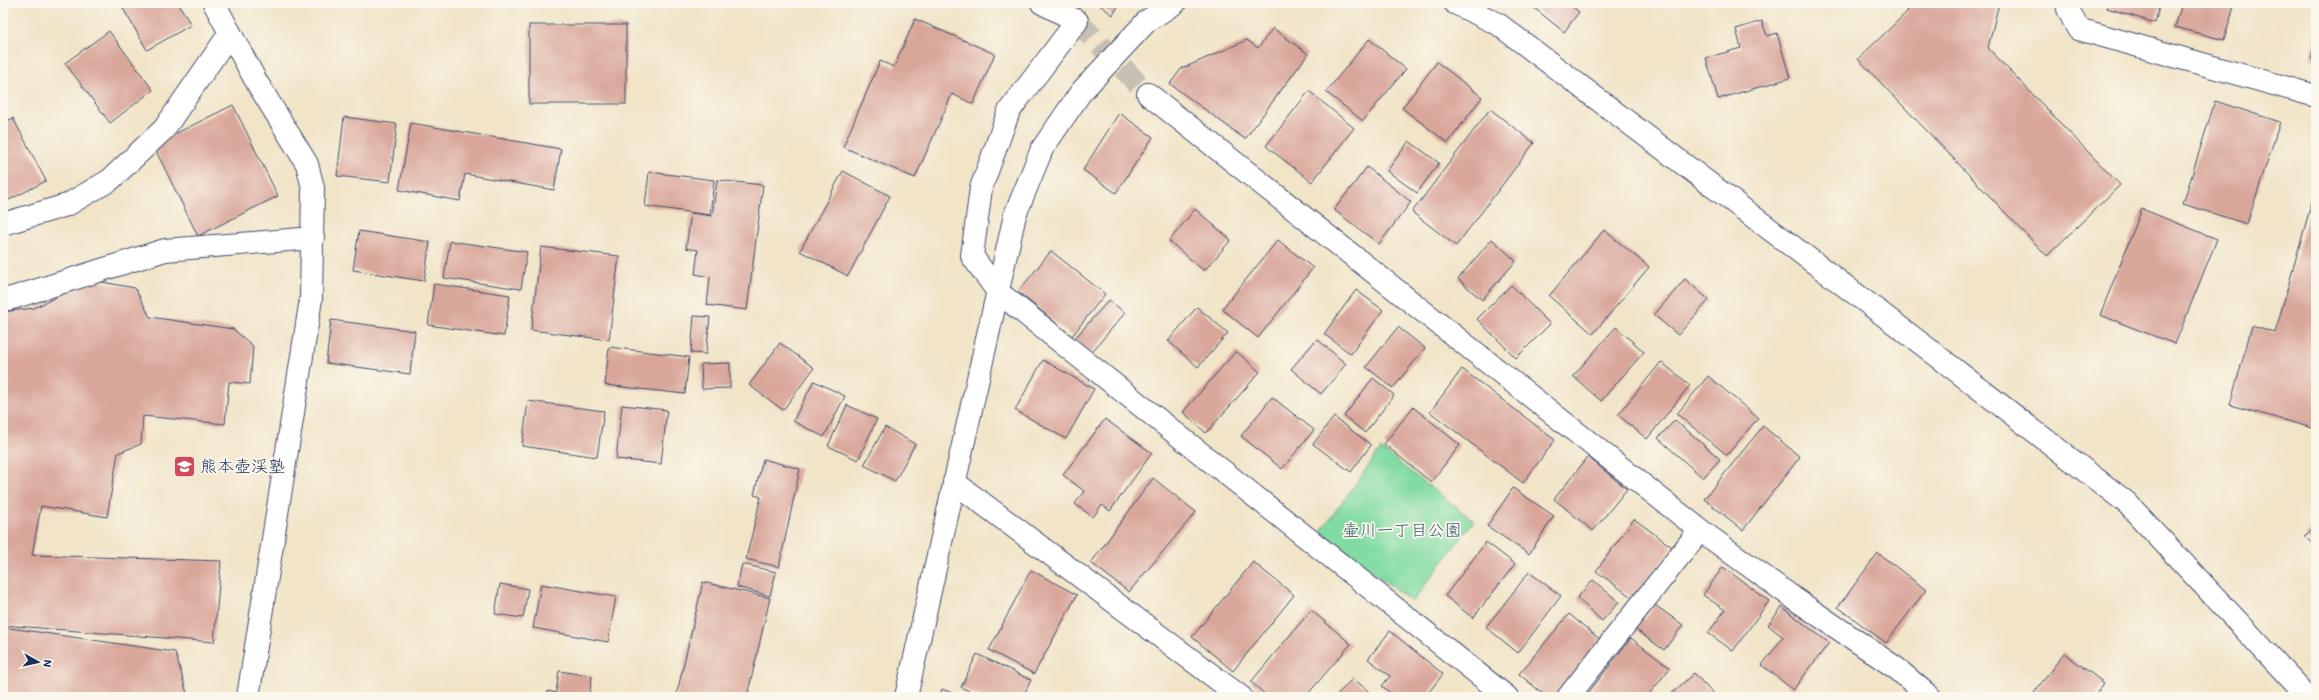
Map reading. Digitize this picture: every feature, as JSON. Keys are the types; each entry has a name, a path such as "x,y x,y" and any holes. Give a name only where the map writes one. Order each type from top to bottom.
{"street":[{"path":"214,3 256,81 307,164 313,188 311,299 248,697"},
{"path":"1042,3 1077,21 1010,111 980,188 972,256 998,292 1507,697"},
{"path":"906,697 1015,215 1042,149 1081,92 1147,21 1175,3"},
{"path":"1454,3 1498,24 1927,348 2126,503 2308,697"},
{"path":"2070,3 2068,9 2078,29 2316,96"},
{"path":"3,224 67,205 110,180 164,130 230,33"},
{"path":"1148,94 1700,530 1792,597 1896,668 1930,697"},
{"path":"3,298 9,299 165,250 312,238"},
{"path":"954,482 1241,697"},
{"path":"1568,697 1700,530"}],"green space":[{"name":"壷川一丁目公園","path":"1381,449 1474,521 1412,602 1321,531"}],"building":[{"path":"120,3 178,3 191,25 147,50"},
{"path":"1097,3 1120,3 1113,15"},
{"path":"1528,3 1568,3 1579,12 1564,32"},
{"path":"1909,3 1999,3 1988,48 2120,185 2047,256 1858,59 1907,12"},
{"path":"2108,3 2160,3 2155,23 2107,8"},
{"path":"2182,3 2235,3 2224,40 2175,27"},
{"path":"915,19 995,54 973,104 952,94 915,178 843,147 880,61 894,67"},
{"path":"1762,21 1767,36 1777,33 1790,78 1718,99 1706,58 1741,48 1736,29"},
{"path":"529,25 626,25 626,104 529,104"},
{"path":"1273,28 1308,54 1245,139 1170,84 1181,69 1247,40 1258,48"},
{"path":"109,31 153,90 110,123 65,63"},
{"path":"1369,39 1406,69 1363,121 1326,92"},
{"path":"2316,41 2316,61 2311,59"},
{"path":"1437,62 1482,97 1448,143 1402,108"},
{"path":"1309,91 1354,128 1312,182 1266,146"},
{"path":"2215,101 2280,122 2247,224 2183,204"},
{"path":"233,105 278,196 198,236 153,145"},
{"path":"1490,109 1534,143 1456,246 1412,212"},
{"path":"1119,113 1153,137 1116,193 1083,170"},
{"path":"344,117 397,124 390,182 337,176"},
{"path":"13,118 46,181 3,203 3,123"},
{"path":"411,123 561,149 554,190 465,174 460,201 399,190"},
{"path":"1409,141 1439,163 1417,193 1387,171"},
{"path":"1367,167 1411,202 1379,244 1334,210"},
{"path":"843,171 890,196 848,276 800,251"},
{"path":"649,172 714,180 710,215 645,206"},
{"path":"717,180 763,185 747,310 707,305 710,277 695,274 698,250 686,248 691,213 712,216"},
{"path":"2316,187 2316,429 2230,405 2252,326 2275,333"},
{"path":"1195,209 1231,240 1204,271 1169,241"},
{"path":"2142,209 2217,239 2175,344 2100,315"},
{"path":"1604,230 1649,267 1593,334 1549,296"},
{"path":"359,231 430,242 424,281 353,270"},
{"path":"1492,239 1516,261 1482,300 1458,279"},
{"path":"1278,240 1313,268 1258,338 1222,309"},
{"path":"450,241 527,252 521,289 444,278"},
{"path":"541,247 619,256 609,340 531,330"},
{"path":"1051,251 1105,294 1072,336 1018,292"},
{"path":"1685,279 1709,300 1678,335 1654,315"},
{"path":"91,280 135,288 150,317 233,329 253,346 250,384 229,382 225,424 143,416 141,444 118,453 107,517 41,506 32,555 221,561 214,642 3,625 3,312 34,308"},
{"path":"434,284 510,295 504,336 428,325"},
{"path":"1511,285 1550,324 1516,358 1477,319"},
{"path":"1356,290 1383,310 1351,354 1324,334"},
{"path":"1109,300 1125,313 1090,354 1074,339"},
{"path":"1197,307 1228,333 1198,367 1168,341"},
{"path":"694,316 710,317 706,354 691,353"},
{"path":"331,320 415,331 410,374 326,363"},
{"path":"1398,327 1425,348 1393,388 1366,367"},
{"path":"1616,327 1644,352 1601,401 1573,376"},
{"path":"1317,339 1346,364 1321,394 1291,369"},
{"path":"780,343 814,368 783,410 749,385"},
{"path":"609,347 689,357 685,394 605,385"},
{"path":"1236,351 1260,372 1206,433 1183,412"},
{"path":"1043,360 1094,389 1066,439 1015,410"},
{"path":"1661,362 1690,385 1647,439 1618,415"},
{"path":"730,363 730,388 702,389 701,364"},
{"path":"1462,369 1555,440 1523,483 1430,412"},
{"path":"1708,376 1758,418 1727,455 1677,414"},
{"path":"1373,378 1394,395 1365,433 1344,416"},
{"path":"814,381 845,396 824,437 793,421"},
{"path":"1272,397 1314,430 1282,469 1241,436"},
{"path":"528,401 604,411 597,457 522,446"},
{"path":"622,405 667,410 661,464 616,459"},
{"path":"847,405 877,419 858,460 828,446"},
{"path":"1413,407 1460,445 1431,482 1384,444"},
{"path":"1334,417 1371,445 1351,472 1313,444"},
{"path":"1105,419 1152,453 1110,511 1102,505 1093,517 1075,504 1084,491 1063,475"},
{"path":"1675,420 1720,459 1703,478 1658,438"},
{"path":"1763,426 1800,457 1743,530 1704,499"},
{"path":"885,427 915,444 895,481 864,465"},
{"path":"1588,457 1627,489 1593,531 1554,499"},
{"path":"763,459 800,469 779,567 746,559 761,497 754,495"},
{"path":"1153,478 1196,512 1129,592 1091,563"},
{"path":"1513,488 1554,516 1529,554 1487,526"},
{"path":"1634,519 1672,547 1634,599 1596,571"},
{"path":"2316,525 2316,546 2305,536"},
{"path":"1486,542 1515,564 1473,618 1445,596"},
{"path":"1878,553 1926,590 1886,643 1838,607"},
{"path":"1253,562 1294,595 1233,671 1192,637"},
{"path":"742,564 776,572 770,596 737,587"},
{"path":"1723,567 1769,601 1733,651 1708,633 1725,610 1703,595"},
{"path":"1031,570 1077,595 1034,674 989,650"},
{"path":"1529,572 1561,596 1518,653 1486,627"},
{"path":"1593,580 1619,602 1602,621 1577,598"},
{"path":"703,582 770,598 747,697 676,697"},
{"path":"500,584 528,589 523,618 495,614"},
{"path":"541,584 616,597 608,642 533,628"},
{"path":"1655,605 1683,625 1664,650 1636,630"},
{"path":"1782,607 1829,643 1793,690 1762,665 1783,637 1768,625"},
{"path":"1311,610 1351,644 1305,697 1268,697 1251,682"},
{"path":"1569,614 1602,641 1555,697 1547,697 1519,674"},
{"path":"3,627 175,652 188,697 3,697"},
{"path":"1390,631 1443,674 1425,697 1395,697 1382,686 1390,676 1368,659"},
{"path":"1631,638 1670,668 1647,697 1595,697 1589,692"},
{"path":"2064,653 2104,683 2094,697 2031,697"},
{"path":"977,654 1031,680 1023,697 981,697 961,687"},
{"path":"559,671 592,676 589,697 547,697 548,691 556,693"},
{"path":"1694,673 1716,697 1668,697"},
{"path":"1353,678 1375,697 1335,697"},
{"path":"942,689 962,697 939,697"}],"tunnel":[{"path":"1077,21 1148,94"}],"place":[{"name":"熊本壺渓塾","path":"185,466"}]}
